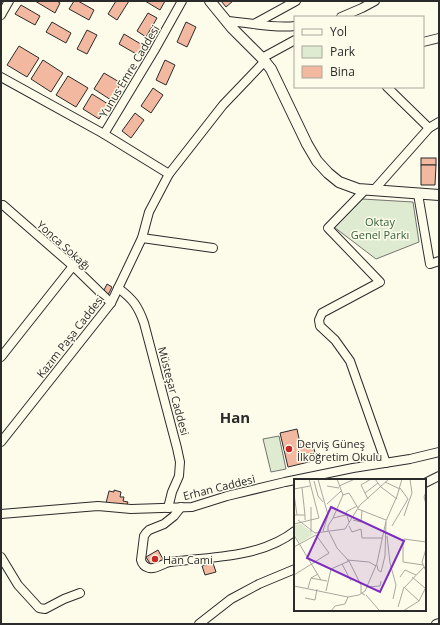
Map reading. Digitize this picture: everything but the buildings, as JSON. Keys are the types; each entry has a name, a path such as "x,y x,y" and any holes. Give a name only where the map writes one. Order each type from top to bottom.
{"main road":[{"path":"210,1 226,21 264,60 275,76 307,144 322,167 334,178 345,185 358,189 418,194 439,194"}],"street":[{"path":"1,15 9,1"},
{"name":"Yunus Emre Caddesi","path":"1,77 104,134 182,1"},
{"path":"254,24 296,1"},
{"path":"343,16 375,1"},
{"path":"226,21 274,27 294,26"},
{"path":"424,42 439,38"},
{"name":"Kazım Paşa Caddesi","path":"1,442 111,303 142,238 149,212 169,174 224,105 264,60 294,41"},
{"path":"387,88 429,128"},
{"path":"386,463 350,361 341,347 319,323 322,313 380,282 328,228 369,190 429,128 439,122"},
{"path":"104,134 169,174"},
{"path":"418,194 430,264 439,261"},
{"name":"Yonca Sokağı","path":"1,205 3,205 73,266 111,303"},
{"path":"142,238 213,248"},
{"path":"1,357 73,266"},
{"name":"Müsteşar Caddesi","path":"118,288 130,297 139,309 177,448 180,462 178,476 168,508"},
{"name":"Erhan Caddesi","path":"300,479 353,468 410,459 439,452"},
{"path":"426,482 439,476"},
{"name":"Erhan Caddesi","path":"1,514 98,506 131,509 192,507 227,496 294,480"},
{"path":"181,507 174,516 164,524 149,530 144,536 141,560 146,567 152,568 169,562 220,556 261,548 286,538 294,532"},
{"path":"1,557 18,586 39,608 45,609 80,593"},
{"path":"200,624 238,596 259,584 294,569"}],"green space":[{"name":"Oktay Genel Parkı","path":"362,199 413,202 419,242 376,259 334,227"},
{"path":"279,436 286,469 271,472 263,439"}],"place":[{"name":"Derviş Güneş İlköğretim Okulu","path":"289,449"},
{"name":"Han Cami","path":"155,559"}],"district":[{"name":"Han","path":"235,417"}]}
